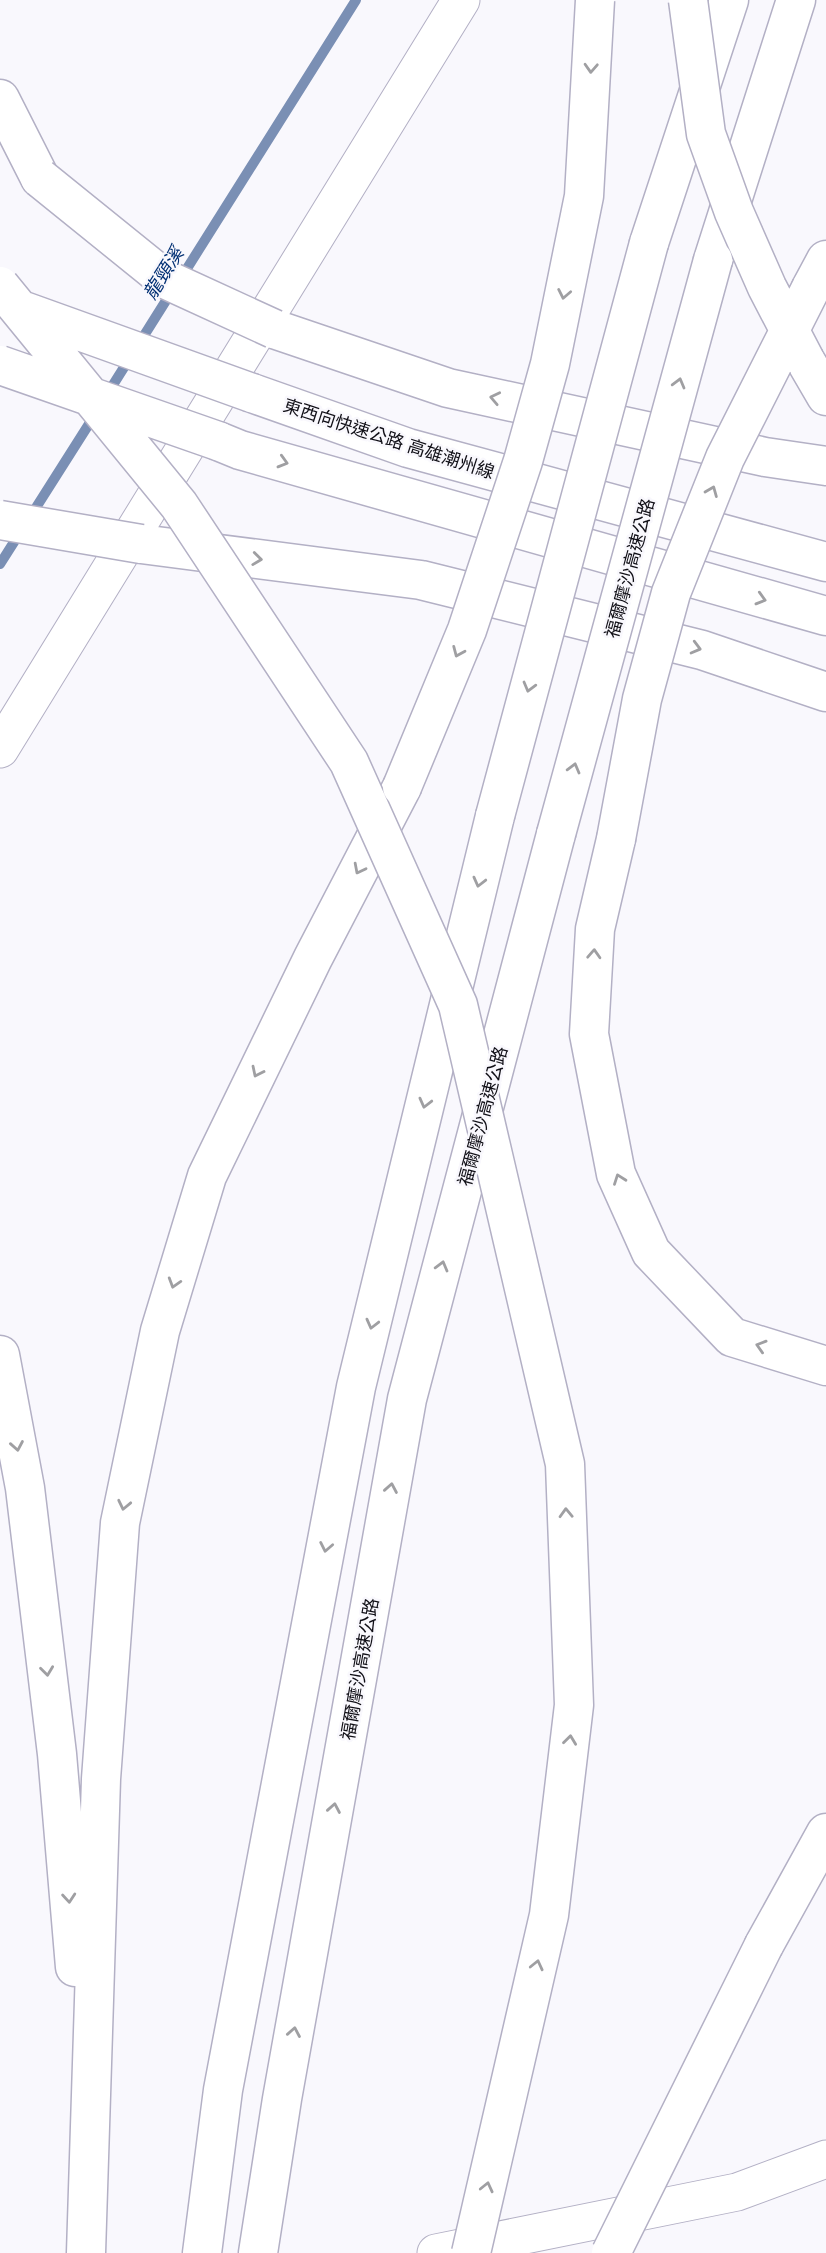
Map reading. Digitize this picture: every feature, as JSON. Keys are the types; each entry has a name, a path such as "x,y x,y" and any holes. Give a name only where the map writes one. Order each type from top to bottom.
{"highway":[{"path":"86,2253 101,1779 120,1523 160,1331 207,1176 313,958 402,787 467,630 523,461 550,364 584,195 595,0"},
{"path":"688,0 706,134 734,212 767,287 826,396"},
{"path":"202,2253 223,2090 356,1387 495,816 649,243 729,0"},
{"name":"福爾摩沙高速公路","path":"258,2253 282,2099 407,1399 556,834 713,260 796,0"},
{"path":"0,99 40,178 165,279 274,328 448,388 765,457 826,466"},
{"path":"818,274 725,458 671,593 642,699 616,839 595,929 589,1034 616,1174 651,1252 732,1337 826,1366"},
{"path":"0,286 179,505 349,762 458,1005 565,1464 574,1705 549,1915 471,2253"},
{"name":"東西向快速公路 高雄潮州線","path":"0,302 408,448 826,562"},
{"path":"0,365 240,450 826,616"},
{"path":"0,520 141,544 421,580 702,650 826,692"},
{"path":"0,1354 25,1488 56,1741 76,1987 94,2057"},
{"path":"611,2253 764,1945 826,1833"}],"street":[{"path":"0,749 461,0"},
{"path":"436,2253 737,2192 826,2159"}],"waterway":[{"name":"龍頸溪","path":"181,278 356,0"},
{"name":"龍頸溪","path":"106,396 172,291"},
{"name":"龍頸溪","path":"30,517 96,413"},
{"name":"龍頸溪","path":"0,564 21,531"}]}
